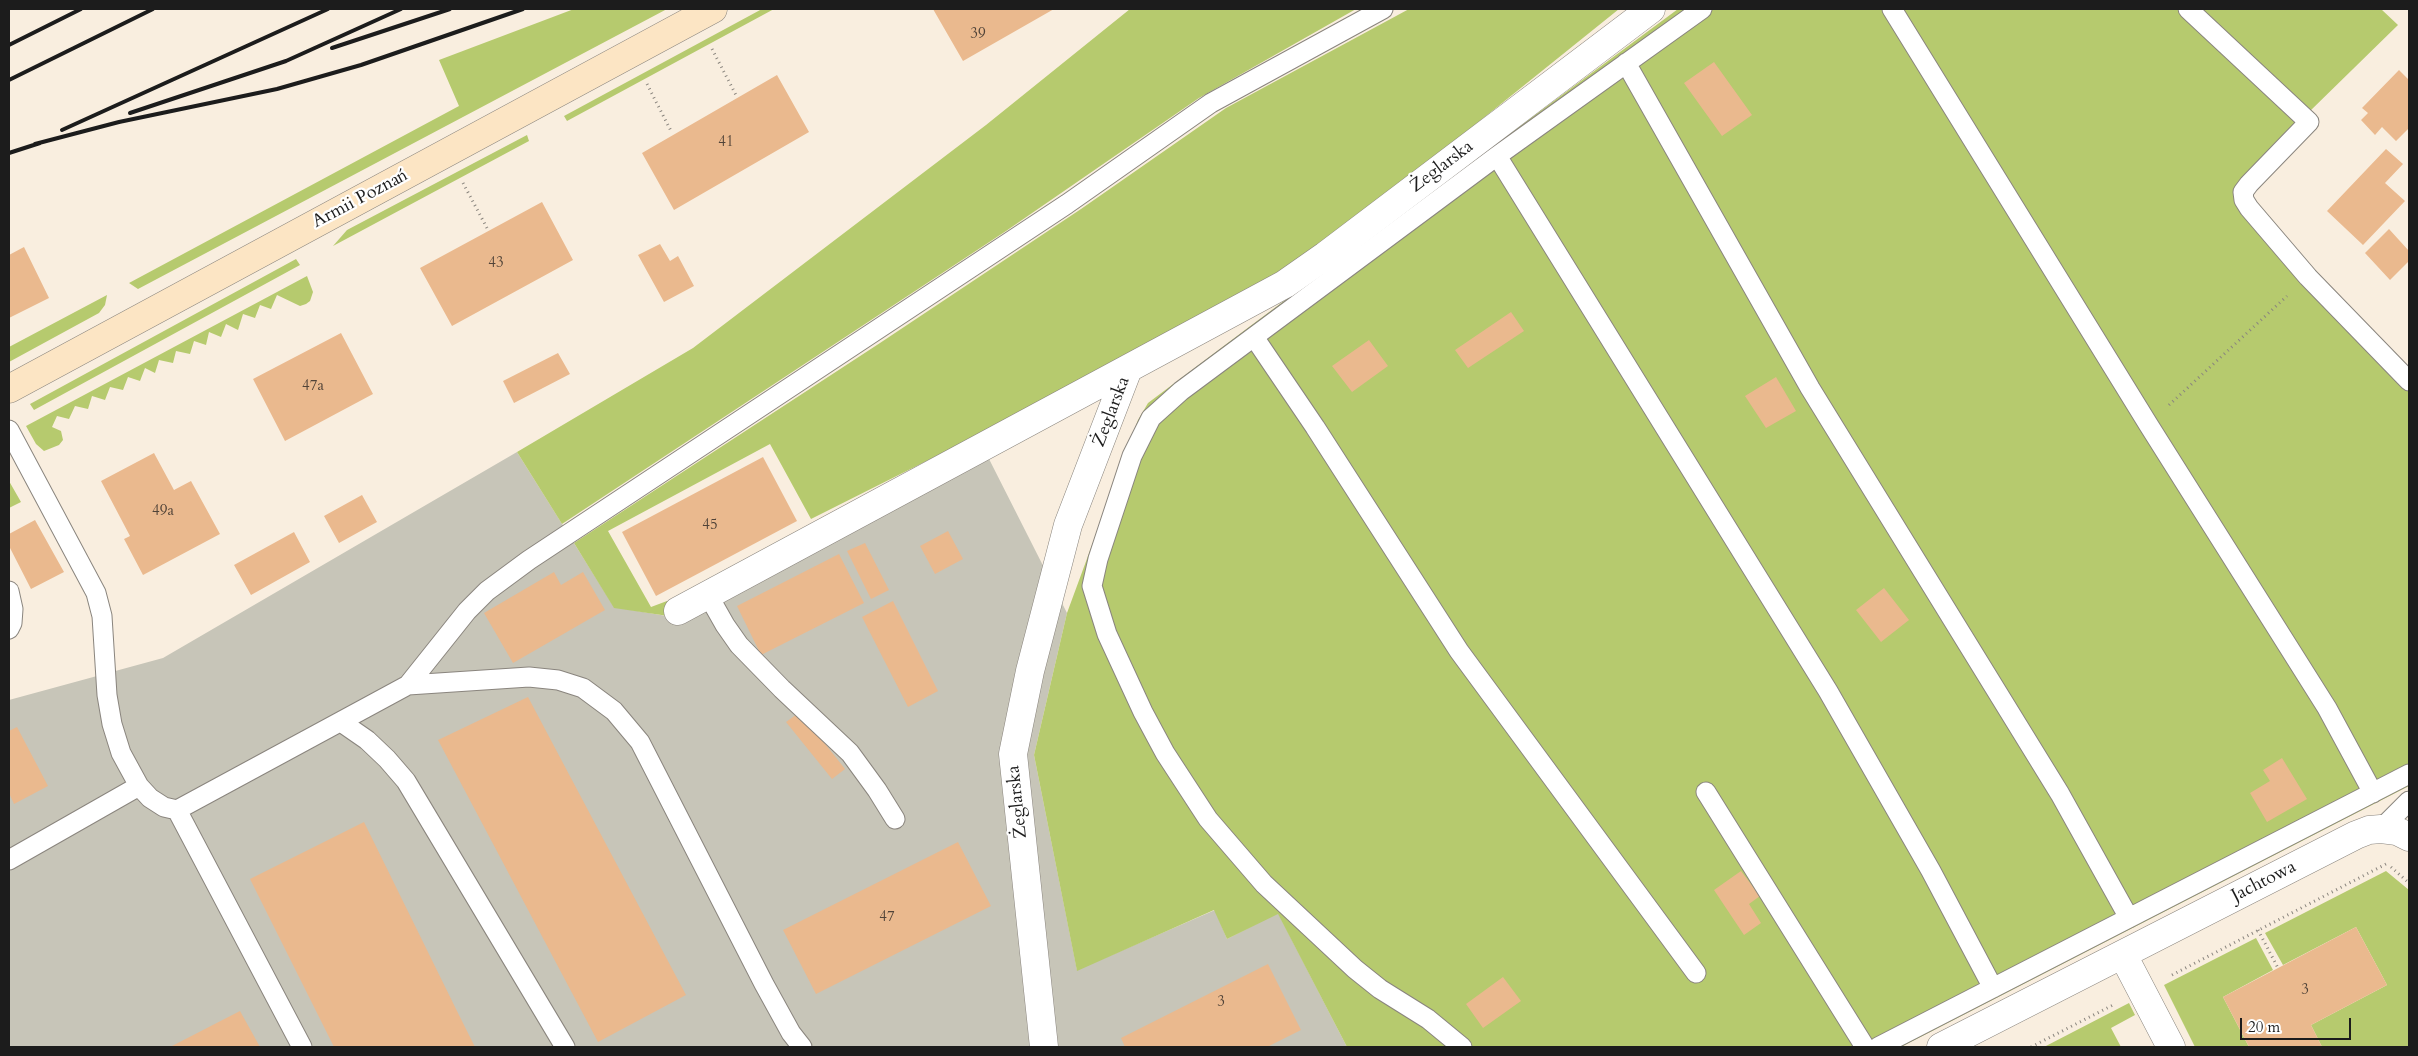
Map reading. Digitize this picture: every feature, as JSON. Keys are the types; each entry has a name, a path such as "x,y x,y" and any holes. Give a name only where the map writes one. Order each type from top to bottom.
{"main road":[{"name":"Armii Poznań","path":"9,390 713,9"}],"street":[{"name":"Żeglarska","path":"1044,1047 1013,754 1030,671 1068,525 1128,369 1264,296 1306,270 1651,9"},
{"path":"678,611 1128,369"},
{"name":"Jachtowa","path":"1941,1047 2356,835 2368,830 2381,829 2397,831 2409,837"},
{"path":"2123,954 2171,1047"}],"lane":[{"path":"9,430 96,593 102,616 107,695 112,724 121,753 139,786 150,798 164,807 177,810 408,684 467,611 487,591 529,560 1067,204 1211,103 1383,9"},
{"path":"1462,1047 1428,1019 1380,989 1355,969 1264,884 1208,819 1185,786 1143,712 1107,634 1092,586 1098,559 1132,456 1151,418 1181,391 1497,156 1702,9"},
{"path":"1892,9 2148,424 2327,708 2373,793"},
{"path":"2188,9 2308,122 2244,192 2244,200 2308,277 2409,381"},
{"path":"1626,63 1810,388 2060,794 2129,918"},
{"path":"1497,156 1828,691 1931,871 1993,988"},
{"path":"1254,337 1315,427 1459,650 1696,973"},
{"path":"9,591 13,609 12,623 9,628"},
{"path":"708,595 739,645 782,690 850,753 895,819"},
{"path":"408,684 529,676 558,680 583,688 614,711 640,742 764,984 791,1033 802,1047"},
{"path":"341,722 367,740 406,781 565,1047"},
{"path":"1878,1047 2409,774"},
{"path":"9,860 139,786"},
{"path":"1706,792 1865,1047"},
{"path":"2381,829 2409,801"},
{"path":"177,810 302,1047"}],"path":[{"path":"712,50 736,95"},
{"path":"647,84 671,131"},
{"path":"463,183 487,228"},
{"path":"2148,424 2308,277"},
{"path":"2031,1047 2386,864 2409,883"},
{"path":"2258,930 2278,968"}],"shaded area":[{"path":"517,452 614,607 690,620 988,457 1067,613 1034,755 1077,970 1215,910 1227,939 1278,913 1347,1047 9,1047 9,700 163,658"}],"green space":[{"path":"574,9 667,9 138,289 129,283 459,106 439,60"},
{"path":"762,9 774,9 567,121 564,116"},
{"path":"1130,9 1356,9 1199,98 1006,231 562,524 517,452 693,348 986,125"},
{"path":"1409,9 1619,9 1430,161 1302,260 1020,414 811,519 770,444 608,531 651,607 667,601 675,617 614,608 574,543 1081,209 1226,108"},
{"path":"1678,9 2381,9 2398,25 2308,113 2252,190 2252,198 2270,223 2409,370 2409,786 1901,1047 1347,1047 1278,914 1227,939 1214,910 1077,971 1034,755 1067,613 1138,420 1148,403"},
{"path":"527,135 529,141 333,246 347,230"},
{"path":"296,259 300,265 34,410 30,404"},
{"path":"307,276 313,292 310,301 306,304 300,306 277,295 271,309 260,305 255,318 243,314 238,330 226,324 221,337 209,332 206,345 194,341 190,354 176,351 173,363 159,360 155,373 145,368 140,381 128,377 123,390 110,387 105,400 92,396 88,409 75,406 69,419 57,416 52,427 61,431 63,440 59,445 44,451 36,444 26,426"},
{"path":"107,295 105,305 99,313 9,362 9,347"},
{"path":"9,481 21,502 9,508"},
{"path":"2386,871 2409,890 2409,1047 2322,1047 2311,1025 2387,985 2356,927 2283,965 2265,933"},
{"path":"2256,938 2273,970 2223,997 2249,1047 2195,1047 2164,985"},
{"path":"2129,1003 2135,1015 2111,1028 2121,1047 2044,1047"}],"building":[{"path":"933,9 1054,9 963,61"},
{"path":"1714,62 1752,115 1722,136 1684,83"},
{"path":"2399,70 2409,80 2409,128 2396,141 2382,127 2375,135 2361,120 2368,113 2362,108"},
{"path":"777,75 809,132 674,210 642,153"},
{"path":"2386,149 2403,164 2385,183 2405,201 2363,245 2327,211"},
{"path":"542,202 573,260 452,326 420,268"},
{"path":"2389,229 2409,251 2409,261 2390,280 2365,253"},
{"path":"660,244 670,261 678,256 694,286 664,302 638,255"},
{"path":"24,247 49,298 9,318 9,255"},
{"path":"1511,312 1524,331 1468,368 1455,350"},
{"path":"341,333 373,394 285,441 253,379"},
{"path":"1369,340 1388,366 1352,392 1332,366"},
{"path":"558,353 570,374 514,403 503,381"},
{"path":"1776,377 1796,411 1766,428 1745,396"},
{"path":"154,453 174,490 191,481 220,534 143,575 124,539 130,536 101,481"},
{"path":"763,457 797,521 656,596 622,532"},
{"path":"362,495 377,522 339,543 324,516"},
{"path":"35,520 64,572 31,589 9,546 9,534"},
{"path":"948,531 963,559 935,574 920,546"},
{"path":"294,532 310,562 251,595 234,565"},
{"path":"865,543 889,590 871,599 847,551"},
{"path":"839,554 864,603 761,655 737,606"},
{"path":"554,572 561,585 583,572 605,610 513,663 484,613"},
{"path":"1884,588 1909,620 1881,642 1856,610"},
{"path":"893,601 938,691 908,707 862,617"},
{"path":"528,697 686,995 598,1042 438,740"},
{"path":"800,712 845,769 832,779 786,722"},
{"path":"17,727 48,786 14,804 9,793 9,731"},
{"path":"2282,758 2307,799 2267,822 2250,793 2270,781 2263,770"},
{"path":"364,822 475,1047 334,1047 250,879"},
{"path":"958,842 991,906 816,994 783,930"},
{"path":"1741,871 1760,896 1749,904 1761,923 1744,935 1714,890"},
{"path":"2356,927 2387,985 2311,1025 2322,1047 2249,1047 2223,997"},
{"path":"1268,964 1301,1030 1267,1047 1125,1047 1121,1038"},
{"path":"1503,977 1521,1001 1483,1028 1466,1004"},
{"path":"240,1011 260,1047 170,1047"}],"railway":[{"path":"9,45 81,9"},
{"path":"9,80 153,9"},
{"path":"62,130 328,9"},
{"path":"130,113 286,61 401,9"},
{"path":"332,48 450,9"},
{"path":"35,144 119,122 277,89 361,65 523,9"},
{"path":"9,153 40,143"}]}
